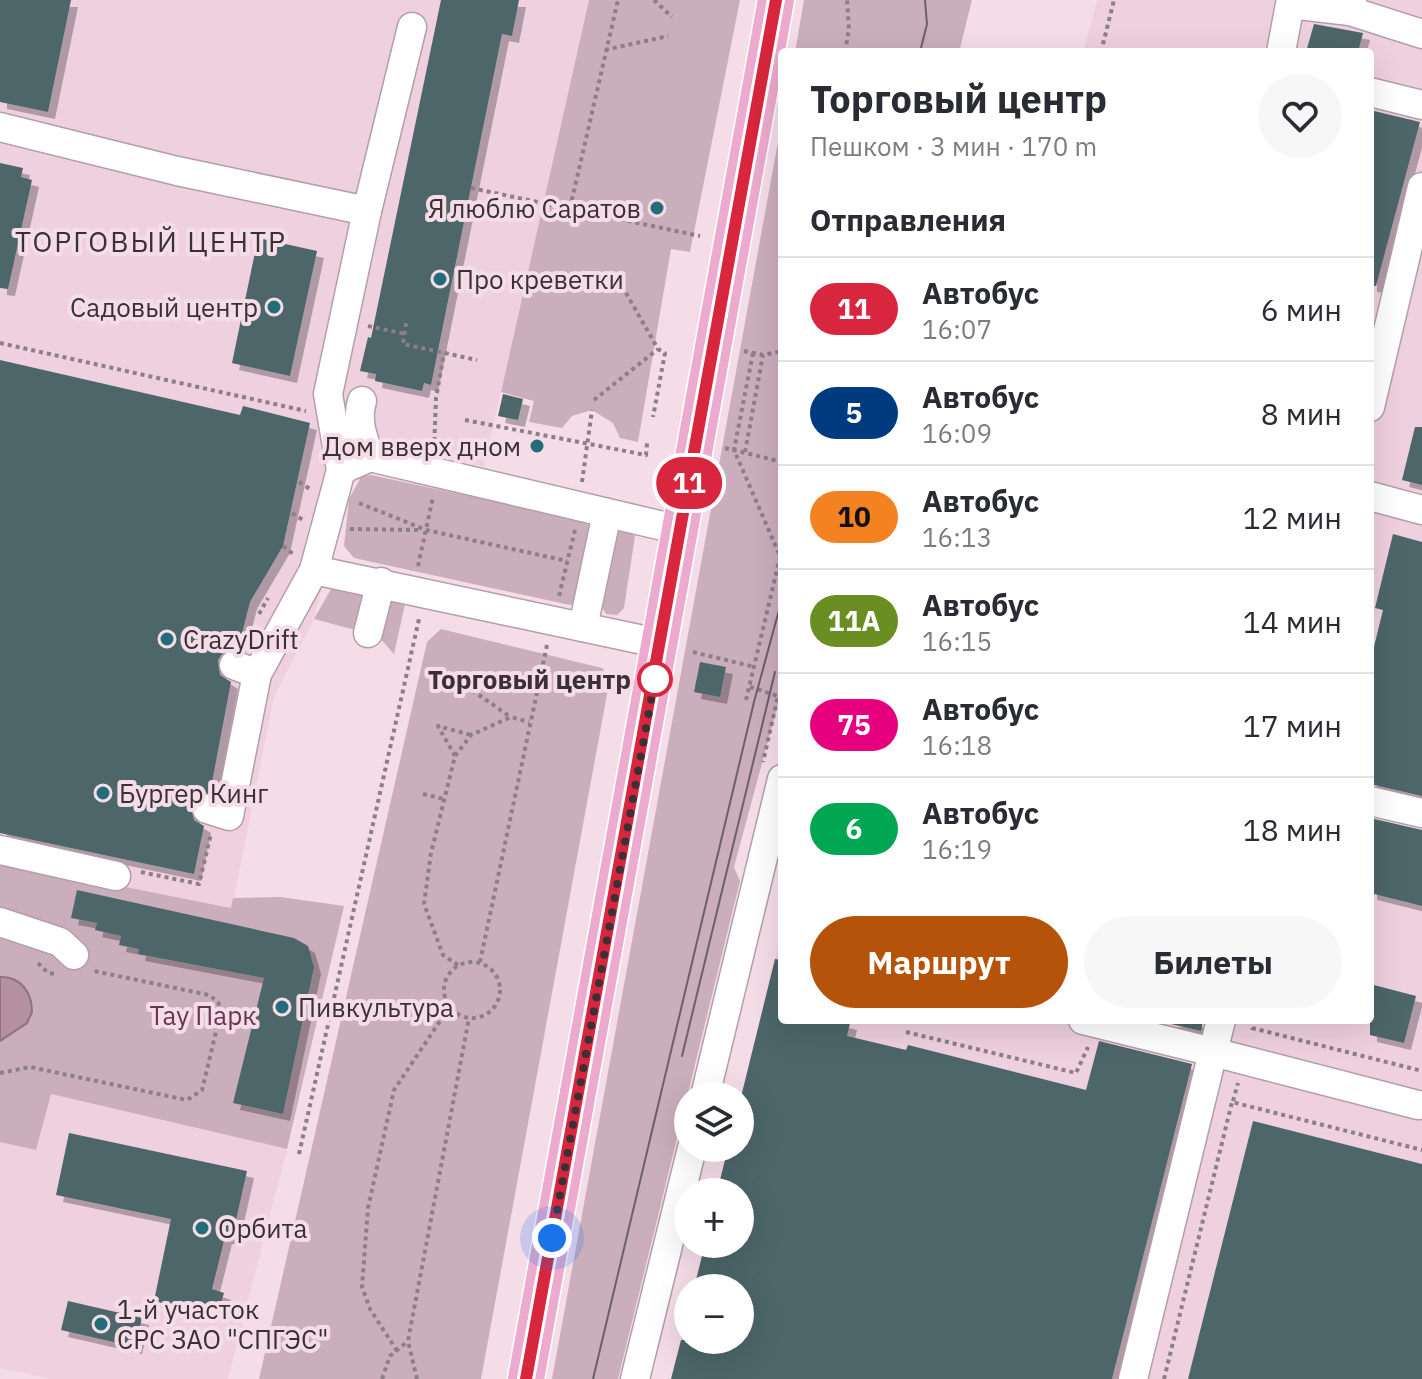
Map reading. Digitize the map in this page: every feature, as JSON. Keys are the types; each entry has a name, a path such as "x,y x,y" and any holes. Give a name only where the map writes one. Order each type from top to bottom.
{"main road":[{"path":"526,1379 677,648 680,530 776,0"}],"lane":[{"path":"1281,48 1283,1 1351,6 1422,34"},
{"path":"218,812 246,669 304,562 341,470 331,405 344,320 412,27"},
{"path":"1374,93 1422,105"},
{"path":"0,127 177,171 367,211"},
{"path":"1374,390 1422,187"},
{"path":"362,401 358,414 360,432 370,457"},
{"path":"341,470 370,457 680,530"},
{"path":"1374,497 1422,510"},
{"path":"583,627 607,513"},
{"path":"304,562 677,648"},
{"path":"368,633 381,582"},
{"path":"708,1082 778,795"},
{"path":"1374,802 1422,813"},
{"path":"0,850 116,876"},
{"path":"0,922 60,942 72,967"},
{"path":"1099,1024 1421,1100"},
{"path":"1133,1379 1220,1024"},
{"path":"635,1379 689,1162"}],"path":[{"path":"570,208 618,0"},
{"path":"654,0 672,17"},
{"path":"846,48 849,29 847,0"},
{"path":"1102,48 1114,0"},
{"path":"605,50 668,36"},
{"path":"471,188 700,236"},
{"path":"618,279 658,349 665,353 653,417"},
{"path":"344,320 405,334"},
{"path":"406,323 403,344 477,360"},
{"path":"0,343 331,405"},
{"path":"594,400 658,349"},
{"path":"744,351 763,355 778,352"},
{"path":"434,456 436,398 444,353"},
{"path":"753,353 734,450 778,551"},
{"path":"745,452 763,355"},
{"path":"581,488 592,410"},
{"path":"465,420 646,455 647,443"},
{"path":"725,448 778,461"},
{"path":"299,482 310,489"},
{"path":"416,573 434,489"},
{"path":"349,499 426,530 567,561"},
{"path":"292,513 303,520"},
{"path":"558,602 577,519"},
{"path":"344,529 426,530"},
{"path":"283,546 304,562"},
{"path":"746,700 778,565"},
{"path":"299,1154 420,614"},
{"path":"480,962 547,645"},
{"path":"677,648 755,667"},
{"path":"459,681 511,717 529,722"},
{"path":"750,687 778,696"},
{"path":"458,965 444,988 450,1006 469,1018 488,1015 495,1007 498,996 495,973 480,962 458,965 443,955 424,904 455,756 471,735 511,717"},
{"path":"455,756 438,726 471,735"},
{"path":"423,794 444,799"},
{"path":"0,1073 30,1067 187,1100 202,1090 221,1011 218,1002 209,995 98,971 72,967 48,973 35,959"},
{"path":"397,1351 370,1309 362,1287 368,1208 394,1090 450,1006"},
{"path":"417,1379 408,1341 469,1018"},
{"path":"1252,1024 1252,1028 1422,1071"},
{"path":"906,1032 1076,1073 1086,1046 1101,1050"},
{"path":"1204,1086 1232,1102 1422,1150"},
{"path":"1164,1379 1232,1102"},
{"path":"382,1379 383,1370 408,1341"}],"shaded area":[{"path":"0,0 589,0 484,467 358,439 314,619 274,697 232,908 0,862"},
{"path":"1097,0 1422,0 1422,1379 671,1379 677,1354 754,1354 754,1274 698,1274 702,1258 754,1258 754,1178 740,1178 740,1162 754,1162 754,1082 745,1082 778,948 778,1024 1374,1024 1374,48 1084,48"},
{"path":"0,977 14,979 24,987 32,1012 27,1023 0,1041"},
{"path":"50,1094 287,1149 228,1379 51,1379 0,1368 0,1142 36,1150"}],"green space":[{"path":"589,0 740,0 690,252 671,249 638,442 620,438 613,423 592,410 572,416 562,428 529,422 534,401 501,392"},
{"path":"804,0 972,0 960,48 796,48"},
{"path":"778,142 778,704 734,867 740,881 691,1082 674,1082 674,1150 618,1379 552,1379"},
{"path":"371,475 577,519 590,526 595,535 577,603 570,605 354,558 344,546 349,499 361,477"},
{"path":"623,528 635,536 624,608 617,615 606,614 602,607 618,532"},
{"path":"331,589 405,604 394,654 378,636 314,619"},
{"path":"441,629 602,668 610,678 481,1379 259,1379 427,642"},
{"name":"Тау Парк","path":"0,862 231,908 233,898 281,897 344,906 287,1149 51,1094 36,1150 0,1142"}],"building":[{"path":"0,0 71,0 48,112 0,102"},
{"path":"441,0 519,0 512,36 502,34 431,385 424,383 422,391 375,381 376,374 360,371 368,337 371,338"},
{"path":"1314,24 1363,33 1359,48 1307,48"},
{"path":"1374,111 1420,122 1374,286"},
{"path":"0,163 23,168 21,177 32,180 8,289 0,288"},
{"name":"Садовый центр","path":"258,238 317,251 290,376 232,363"},
{"path":"0,360 240,415 243,406 310,423 283,546 250,602 238,649 224,651 218,660 220,675 231,682 210,793 196,796 191,805 194,820 204,826 194,874 0,833"},
{"path":"503,394 523,399 518,420 498,416"},
{"path":"1415,427 1422,427 1422,485 1402,480"},
{"path":"1393,534 1422,542 1422,796 1374,785 1374,647 1383,610 1375,608"},
{"path":"700,662 726,667 720,697 694,692"},
{"path":"1374,819 1422,830 1422,906 1374,894"},
{"name":"Тау Парк","path":"77,890 294,938 308,946 314,967 283,1114 233,1103 264,978 138,954 139,949 119,945 121,936 95,930 97,923 71,918"},
{"path":"775,959 778,959 778,1024 850,1024 847,1036 906,1050 908,1045 1086,1090 1099,1041 1192,1064 1112,1379 671,1379 677,1354 754,1354 754,1274 698,1274 702,1258 754,1258 754,1178 720,1178 724,1162 754,1162 754,1082 745,1082"},
{"path":"1374,985 1416,996 1404,1043 1370,1035 1370,1024 1374,1024"},
{"path":"1171,1024 1202,1024 1201,1031"},
{"path":"1253,1121 1422,1164 1422,1379 1188,1379"},
{"name":"Орбита","path":"69,1133 247,1171 232,1238 225,1237 212,1289 224,1293 219,1310 207,1306 205,1315 154,1301 171,1219 56,1195"},
{"name":"1-й участок СРС ЗАО \"СПГЭС\"","path":"68,1301 142,1318 135,1347 61,1330"}],"tram line":[{"path":"921,48 927,24 925,0"},
{"path":"593,1379 754,702 778,614"},
{"path":"682,1056 775,672"}],"bus line":[{"name":"11","path":"526,1379 662,644 776,0"}],"place":[{"name":"Я люблю Саратов","path":"657,208"},
{"name":"Про креветки","path":"440,279"},
{"name":"Садовый центр","path":"274,307"},
{"name":"Дом вверх дном","path":"537,446"},
{"name":"CrazyDrift","path":"167,639"},
{"name":"Торговый центр","path":"655,679"},
{"name":"Бургер Кинг","path":"103,793"},
{"name":"Пивкультура","path":"282,1007"},
{"name":"Орбита","path":"202,1228"},
{"name":"1-й участок СРС ЗАО \"СПГЭС\"","path":"101,1324"}],"district":[{"name":"ТОРГОВЫЙ ЦЕНТР","path":"151,241"}],"route":[{"path":"552,1238 655,679"}]}
